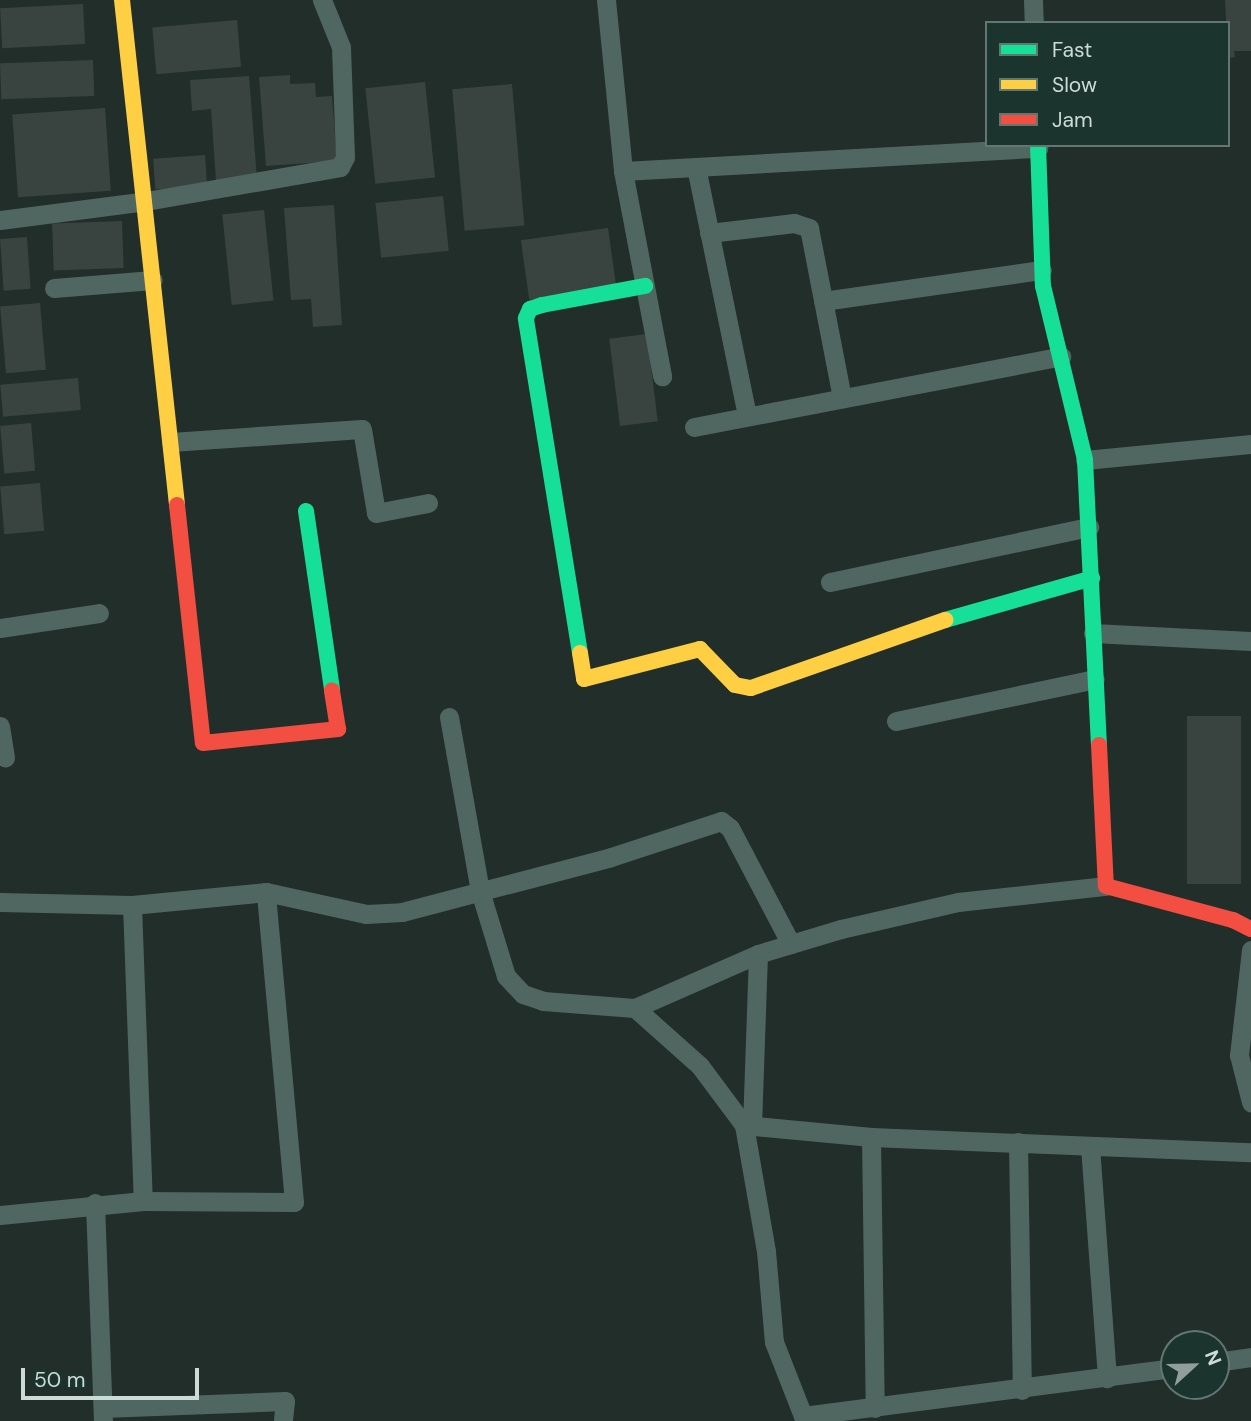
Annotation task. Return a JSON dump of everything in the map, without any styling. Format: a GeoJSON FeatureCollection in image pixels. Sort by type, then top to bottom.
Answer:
{"type":"FeatureCollection","features":[{"type":"Feature","properties":{"kind":"street"},"geometry":{"type":"LineString","coordinates":[[122,0],[203,743],[338,729],[306,511]]}},
{"type":"Feature","properties":{"kind":"street"},"geometry":{"type":"LineString","coordinates":[[0,220],[146,201],[327,172],[344,162],[341,47],[322,0]]}},
{"type":"Feature","properties":{"kind":"street"},"geometry":{"type":"LineString","coordinates":[[606,0],[623,171],[662,376]]}},
{"type":"Feature","properties":{"kind":"street"},"geometry":{"type":"LineString","coordinates":[[1033,0],[1034,21]]}},
{"type":"Feature","properties":{"kind":"street"},"geometry":{"type":"LineString","coordinates":[[623,171],[1038,147],[1042,270],[1085,460],[1106,886]]}},
{"type":"Feature","properties":{"kind":"street"},"geometry":{"type":"LineString","coordinates":[[696,167],[747,416]]}},
{"type":"Feature","properties":{"kind":"street"},"geometry":{"type":"LineString","coordinates":[[709,233],[803,224],[815,241],[823,301],[842,398]]}},
{"type":"Feature","properties":{"kind":"street"},"geometry":{"type":"LineString","coordinates":[[823,301],[1042,270]]}},
{"type":"Feature","properties":{"kind":"street"},"geometry":{"type":"LineString","coordinates":[[54,288],[153,280]]}},
{"type":"Feature","properties":{"kind":"street"},"geometry":{"type":"LineString","coordinates":[[645,286],[542,305],[530,309],[526,318],[584,680],[701,649],[735,685],[751,688],[918,628],[1092,578]]}},
{"type":"Feature","properties":{"kind":"street"},"geometry":{"type":"LineString","coordinates":[[694,427],[1061,356]]}},
{"type":"Feature","properties":{"kind":"street"},"geometry":{"type":"LineString","coordinates":[[171,442],[362,429],[376,513],[428,503]]}},
{"type":"Feature","properties":{"kind":"street"},"geometry":{"type":"LineString","coordinates":[[1085,460],[1251,444]]}},
{"type":"Feature","properties":{"kind":"street"},"geometry":{"type":"LineString","coordinates":[[830,582],[1089,527]]}},
{"type":"Feature","properties":{"kind":"street"},"geometry":{"type":"LineString","coordinates":[[0,628],[99,613]]}},
{"type":"Feature","properties":{"kind":"street"},"geometry":{"type":"LineString","coordinates":[[1093,633],[1251,641]]}},
{"type":"Feature","properties":{"kind":"street"},"geometry":{"type":"LineString","coordinates":[[896,721],[1095,679]]}},
{"type":"Feature","properties":{"kind":"street"},"geometry":{"type":"LineString","coordinates":[[449,717],[480,891],[498,959],[523,995],[543,1001],[635,1008],[758,954],[791,944],[958,902],[1106,886],[1233,920],[1251,929]]}},
{"type":"Feature","properties":{"kind":"street"},"geometry":{"type":"LineString","coordinates":[[0,726],[5,758]]}},
{"type":"Feature","properties":{"kind":"street"},"geometry":{"type":"LineString","coordinates":[[0,902],[132,905],[266,892],[366,914],[402,912],[721,821],[730,828],[791,944]]}},
{"type":"Feature","properties":{"kind":"street"},"geometry":{"type":"LineString","coordinates":[[0,1215],[95,1203],[294,1202],[266,892]]}},
{"type":"Feature","properties":{"kind":"street"},"geometry":{"type":"LineString","coordinates":[[132,905],[143,1201]]}},
{"type":"Feature","properties":{"kind":"street"},"geometry":{"type":"LineString","coordinates":[[1251,950],[1239,1055],[1251,1102]]}},
{"type":"Feature","properties":{"kind":"street"},"geometry":{"type":"LineString","coordinates":[[758,954],[748,1126],[766,1251],[774,1342],[804,1419],[1160,1370]]}},
{"type":"Feature","properties":{"kind":"street"},"geometry":{"type":"LineString","coordinates":[[635,1008],[700,1066],[748,1126],[871,1137],[1251,1152]]}},
{"type":"Feature","properties":{"kind":"street"},"geometry":{"type":"LineString","coordinates":[[871,1137],[875,1408]]}},
{"type":"Feature","properties":{"kind":"street"},"geometry":{"type":"LineString","coordinates":[[1018,1142],[1022,1390]]}},
{"type":"Feature","properties":{"kind":"street"},"geometry":{"type":"LineString","coordinates":[[1090,1146],[1107,1378]]}},
{"type":"Feature","properties":{"kind":"street"},"geometry":{"type":"LineString","coordinates":[[95,1203],[103,1414],[285,1401],[283,1421]]}},
{"type":"Feature","properties":{"kind":"street"},"geometry":{"type":"LineString","coordinates":[[1230,1360],[1251,1357]]}},
{"type":"Feature","properties":{"kind":"building"},"geometry":{"type":"Polygon","coordinates":[[[1225,0],[1251,0],[1251,51],[1234,51],[1235,57],[1230,58],[1230,21],[1226,21],[1225,0]]]}},
{"type":"Feature","properties":{"kind":"building"},"geometry":{"type":"Polygon","coordinates":[[[83,4],[85,44],[2,48],[0,8],[83,4]]]}},
{"type":"Feature","properties":{"kind":"building"},"geometry":{"type":"Polygon","coordinates":[[[237,20],[241,67],[156,74],[152,27],[237,20]]]}},
{"type":"Feature","properties":{"kind":"building"},"geometry":{"type":"Polygon","coordinates":[[[93,60],[94,96],[1,99],[0,63],[93,60]]]}},
{"type":"Feature","properties":{"kind":"building"},"geometry":{"type":"Polygon","coordinates":[[[290,75],[290,84],[315,83],[316,97],[332,96],[337,161],[266,166],[259,77],[290,75]]]}},
{"type":"Feature","properties":{"kind":"building"},"geometry":{"type":"Polygon","coordinates":[[[249,76],[257,179],[216,181],[211,109],[192,111],[190,80],[249,76]]]}},
{"type":"Feature","properties":{"kind":"building"},"geometry":{"type":"Polygon","coordinates":[[[425,82],[435,177],[375,184],[365,88],[425,82]]]}},
{"type":"Feature","properties":{"kind":"building"},"geometry":{"type":"Polygon","coordinates":[[[512,84],[524,225],[465,231],[452,89],[512,84]]]}},
{"type":"Feature","properties":{"kind":"building"},"geometry":{"type":"Polygon","coordinates":[[[105,108],[111,191],[18,197],[12,114],[105,108]]]}},
{"type":"Feature","properties":{"kind":"building"},"geometry":{"type":"Polygon","coordinates":[[[205,155],[207,186],[155,190],[153,159],[205,155]]]}},
{"type":"Feature","properties":{"kind":"building"},"geometry":{"type":"Polygon","coordinates":[[[443,196],[449,251],[381,258],[375,203],[443,196]]]}},
{"type":"Feature","properties":{"kind":"building"},"geometry":{"type":"Polygon","coordinates":[[[334,205],[342,325],[313,327],[311,299],[291,300],[284,208],[334,205]]]}},
{"type":"Feature","properties":{"kind":"building"},"geometry":{"type":"Polygon","coordinates":[[[264,210],[274,301],[232,305],[222,214],[264,210]]]}},
{"type":"Feature","properties":{"kind":"building"},"geometry":{"type":"Polygon","coordinates":[[[122,221],[124,268],[54,270],[52,223],[122,221]]]}},
{"type":"Feature","properties":{"kind":"building"},"geometry":{"type":"Polygon","coordinates":[[[608,228],[616,287],[529,300],[521,240],[608,228]]]}},
{"type":"Feature","properties":{"kind":"building"},"geometry":{"type":"Polygon","coordinates":[[[27,237],[31,289],[4,291],[0,239],[27,237]]]}},
{"type":"Feature","properties":{"kind":"building"},"geometry":{"type":"Polygon","coordinates":[[[40,303],[46,370],[6,373],[0,306],[40,303]]]}},
{"type":"Feature","properties":{"kind":"building"},"geometry":{"type":"Polygon","coordinates":[[[647,334],[658,421],[620,426],[609,339],[647,334]]]}},
{"type":"Feature","properties":{"kind":"building"},"geometry":{"type":"Polygon","coordinates":[[[78,378],[81,410],[3,417],[0,385],[78,378]]]}},
{"type":"Feature","properties":{"kind":"building"},"geometry":{"type":"Polygon","coordinates":[[[31,423],[35,471],[4,474],[0,426],[31,423]]]}},
{"type":"Feature","properties":{"kind":"building"},"geometry":{"type":"Polygon","coordinates":[[[40,483],[44,531],[4,534],[0,486],[40,483]]]}},
{"type":"Feature","properties":{"kind":"building"},"geometry":{"type":"Polygon","coordinates":[[[1187,716],[1241,716],[1241,884],[1187,884],[1187,716]]]}},
{"type":"Feature","properties":{"kind":"traffic: fast"},"geometry":{"type":"LineString","coordinates":[[1038,147],[1043,286],[1085,460],[1099,745]]}},
{"type":"Feature","properties":{"kind":"traffic: fast"},"geometry":{"type":"LineString","coordinates":[[580,653],[526,318],[530,309],[542,305],[645,286]]}},
{"type":"Feature","properties":{"kind":"traffic: fast"},"geometry":{"type":"LineString","coordinates":[[306,511],[332,690]]}},
{"type":"Feature","properties":{"kind":"traffic: fast"},"geometry":{"type":"LineString","coordinates":[[945,620],[1092,578]]}},
{"type":"Feature","properties":{"kind":"traffic: slow"},"geometry":{"type":"LineString","coordinates":[[122,0],[177,505]]}},
{"type":"Feature","properties":{"kind":"traffic: slow"},"geometry":{"type":"LineString","coordinates":[[580,653],[584,679],[700,649],[735,685],[751,688],[945,620]]}},
{"type":"Feature","properties":{"kind":"traffic: jam"},"geometry":{"type":"LineString","coordinates":[[177,505],[203,743],[338,729],[332,690]]}},
{"type":"Feature","properties":{"kind":"traffic: jam"},"geometry":{"type":"LineString","coordinates":[[1099,745],[1106,886],[1233,920],[1251,929]]}}]}
